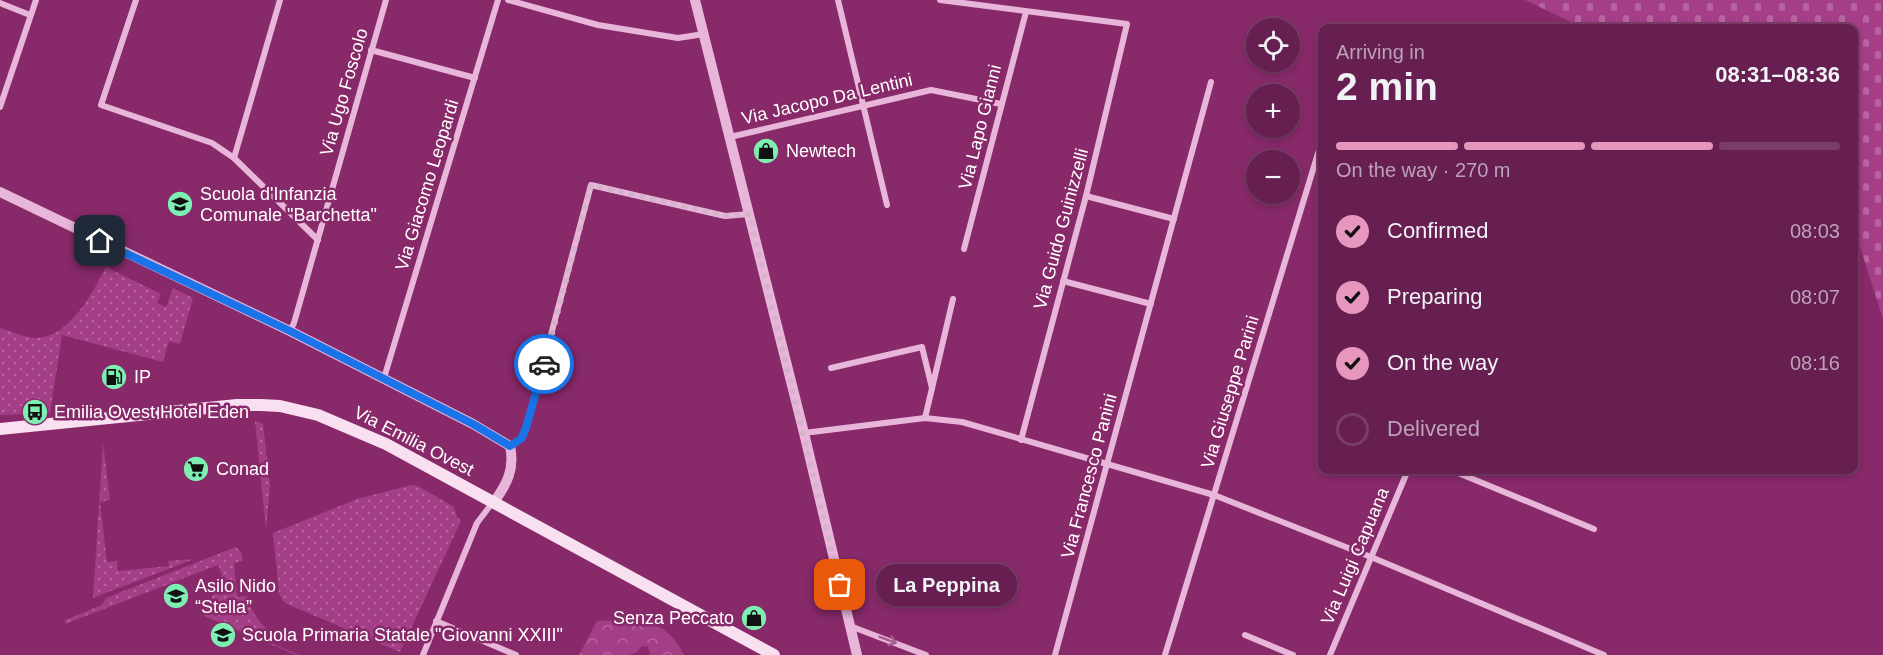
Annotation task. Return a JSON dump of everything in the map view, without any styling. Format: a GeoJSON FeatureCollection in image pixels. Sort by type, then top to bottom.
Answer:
{"type":"FeatureCollection","features":[{"type":"Feature","properties":{"kind":"main road","name":"Via Emilia Ovest"},"geometry":{"type":"LineString","coordinates":[[0,429],[237,405],[280,406],[318,416],[386,444],[774,655]]}},
{"type":"Feature","properties":{"kind":"street"},"geometry":{"type":"LineString","coordinates":[[0,107],[36,0]]}},
{"type":"Feature","properties":{"kind":"street"},"geometry":{"type":"LineString","coordinates":[[136,0],[101,105],[212,143],[234,158],[318,240]]}},
{"type":"Feature","properties":{"kind":"street"},"geometry":{"type":"LineString","coordinates":[[234,158],[280,0]]}},
{"type":"Feature","properties":{"kind":"street","name":"Via Ugo Foscolo"},"geometry":{"type":"LineString","coordinates":[[290,331],[386,0]]}},
{"type":"Feature","properties":{"kind":"street","name":"Via Giacomo Leopardi"},"geometry":{"type":"LineString","coordinates":[[384,378],[498,0]]}},
{"type":"Feature","properties":{"kind":"street"},"geometry":{"type":"LineString","coordinates":[[508,0],[598,26],[678,38],[704,34]]}},
{"type":"Feature","properties":{"kind":"street"},"geometry":{"type":"LineString","coordinates":[[695,0],[804,433],[857,655]]}},
{"type":"Feature","properties":{"kind":"street"},"geometry":{"type":"LineString","coordinates":[[838,0],[887,205]]}},
{"type":"Feature","properties":{"kind":"street"},"geometry":{"type":"LineString","coordinates":[[940,0],[1026,12]]}},
{"type":"Feature","properties":{"kind":"street"},"geometry":{"type":"LineString","coordinates":[[0,3],[30,15]]}},
{"type":"Feature","properties":{"kind":"street","name":"Via Guido Guinizzelli"},"geometry":{"type":"LineString","coordinates":[[1020,440],[1086,196],[1127,24],[1026,12]]}},
{"type":"Feature","properties":{"kind":"street","name":"Via Lapo Gianni"},"geometry":{"type":"LineString","coordinates":[[964,249],[1026,12]]}},
{"type":"Feature","properties":{"kind":"street"},"geometry":{"type":"LineString","coordinates":[[371,50],[475,78]]}},
{"type":"Feature","properties":{"kind":"street","name":"Via Francesco Panini"},"geometry":{"type":"LineString","coordinates":[[1055,655],[1211,81]]}},
{"type":"Feature","properties":{"kind":"street","name":"Via Jacopo Da Lentini"},"geometry":{"type":"LineString","coordinates":[[730,137],[932,90],[1001,104]]}},
{"type":"Feature","properties":{"kind":"street","name":"Via Giuseppe Parini"},"geometry":{"type":"LineString","coordinates":[[1165,655],[1318,153]]}},
{"type":"Feature","properties":{"kind":"street"},"geometry":{"type":"LineString","coordinates":[[510,446],[521,439],[526,428],[591,185],[725,216],[749,214]]}},
{"type":"Feature","properties":{"kind":"street"},"geometry":{"type":"LineString","coordinates":[[0,192],[290,331],[473,424],[510,446]]}},
{"type":"Feature","properties":{"kind":"street"},"geometry":{"type":"LineString","coordinates":[[1086,196],[1174,219]]}},
{"type":"Feature","properties":{"kind":"street"},"geometry":{"type":"LineString","coordinates":[[1063,281],[1151,304]]}},
{"type":"Feature","properties":{"kind":"street"},"geometry":{"type":"LineString","coordinates":[[925,418],[953,299]]}},
{"type":"Feature","properties":{"kind":"street"},"geometry":{"type":"LineString","coordinates":[[831,368],[922,347],[932,387]]}},
{"type":"Feature","properties":{"kind":"street"},"geometry":{"type":"LineString","coordinates":[[804,433],[925,418],[962,422],[1214,495],[1371,556],[1604,655]]}},
{"type":"Feature","properties":{"kind":"street"},"geometry":{"type":"LineString","coordinates":[[423,655],[477,523],[507,484],[512,464],[510,446]]}},
{"type":"Feature","properties":{"kind":"street","name":"Via Luigi Capuana"},"geometry":{"type":"LineString","coordinates":[[1330,655],[1406,474]]}},
{"type":"Feature","properties":{"kind":"street"},"geometry":{"type":"LineString","coordinates":[[1461,474],[1594,529]]}},
{"type":"Feature","properties":{"kind":"street"},"geometry":{"type":"LineString","coordinates":[[436,621],[516,655]]}},
{"type":"Feature","properties":{"kind":"street"},"geometry":{"type":"LineString","coordinates":[[850,626],[926,655]]}},
{"type":"Feature","properties":{"kind":"street"},"geometry":{"type":"LineString","coordinates":[[1245,635],[1293,655]]}},
{"type":"Feature","properties":{"kind":"green space"},"geometry":{"type":"Polygon","coordinates":[[[1525,0],[1883,0],[1883,319],[1858,241],[1858,24],[1575,24],[1525,0]]]}},
{"type":"Feature","properties":{"kind":"green space"},"geometry":{"type":"Polygon","coordinates":[[[106,267],[161,294],[157,303],[166,307],[173,288],[193,298],[180,344],[169,341],[163,362],[62,335],[50,413],[0,415],[0,328],[32,338],[49,336],[60,330],[79,312],[106,267]]]}},
{"type":"Feature","properties":{"kind":"green space"},"geometry":{"type":"Polygon","coordinates":[[[255,421],[263,424],[270,485],[266,529],[255,421]]]}},
{"type":"Feature","properties":{"kind":"green space"},"geometry":{"type":"Polygon","coordinates":[[[103,443],[110,500],[100,502],[107,562],[117,561],[118,571],[169,566],[168,561],[194,559],[93,598],[103,443]]]}},
{"type":"Feature","properties":{"kind":"green space"},"geometry":{"type":"Polygon","coordinates":[[[411,485],[418,486],[454,507],[461,521],[400,652],[282,600],[279,593],[273,533],[357,499],[411,485]]]}},
{"type":"Feature","properties":{"kind":"green space"},"geometry":{"type":"Polygon","coordinates":[[[236,547],[241,552],[243,561],[234,563],[237,597],[247,596],[256,617],[273,633],[270,643],[300,655],[296,655],[204,616],[222,575],[218,565],[65,624],[65,620],[102,605],[106,598],[236,547]]]}},
{"type":"Feature","properties":{"kind":"green space"},"geometry":{"type":"Polygon","coordinates":[[[634,619],[664,630],[676,641],[684,655],[650,655],[648,647],[642,646],[637,652],[629,655],[579,655],[597,621],[634,619]]]}},
{"type":"Feature","properties":{"kind":"way so far"},"geometry":{"type":"LineString","coordinates":[[544,364],[591,185],[725,216],[749,214],[840,585]]}},
{"type":"Feature","properties":{"kind":"place","name":"Newtech"},"geometry":{"type":"Point","coordinates":[766,151]}},
{"type":"Feature","properties":{"kind":"place","name":"Scuola d'Infanzia Comunale \"Barchetta\""},"geometry":{"type":"Point","coordinates":[180,204]}},
{"type":"Feature","properties":{"kind":"place","name":"IP"},"geometry":{"type":"Point","coordinates":[114,377]}},
{"type":"Feature","properties":{"kind":"place","name":"Emilia Ovest Hotel Eden"},"geometry":{"type":"Point","coordinates":[35,412]}},
{"type":"Feature","properties":{"kind":"place","name":"Conad"},"geometry":{"type":"Point","coordinates":[196,469]}},
{"type":"Feature","properties":{"kind":"place","name":"La Peppina"},"geometry":{"type":"Point","coordinates":[840,585]}},
{"type":"Feature","properties":{"kind":"place","name":"Asilo Nido “Stella”"},"geometry":{"type":"Point","coordinates":[176,596]}},
{"type":"Feature","properties":{"kind":"place","name":"Senza Peccato"},"geometry":{"type":"Point","coordinates":[754,618]}},
{"type":"Feature","properties":{"kind":"place","name":"Scuola Primaria Statale \"Giovanni XXIII\""},"geometry":{"type":"Point","coordinates":[223,635]}},
{"type":"Feature","properties":{"kind":"route"},"geometry":{"type":"LineString","coordinates":[[100,241],[384,378],[510,446],[521,439],[526,428],[544,364]]}}]}
